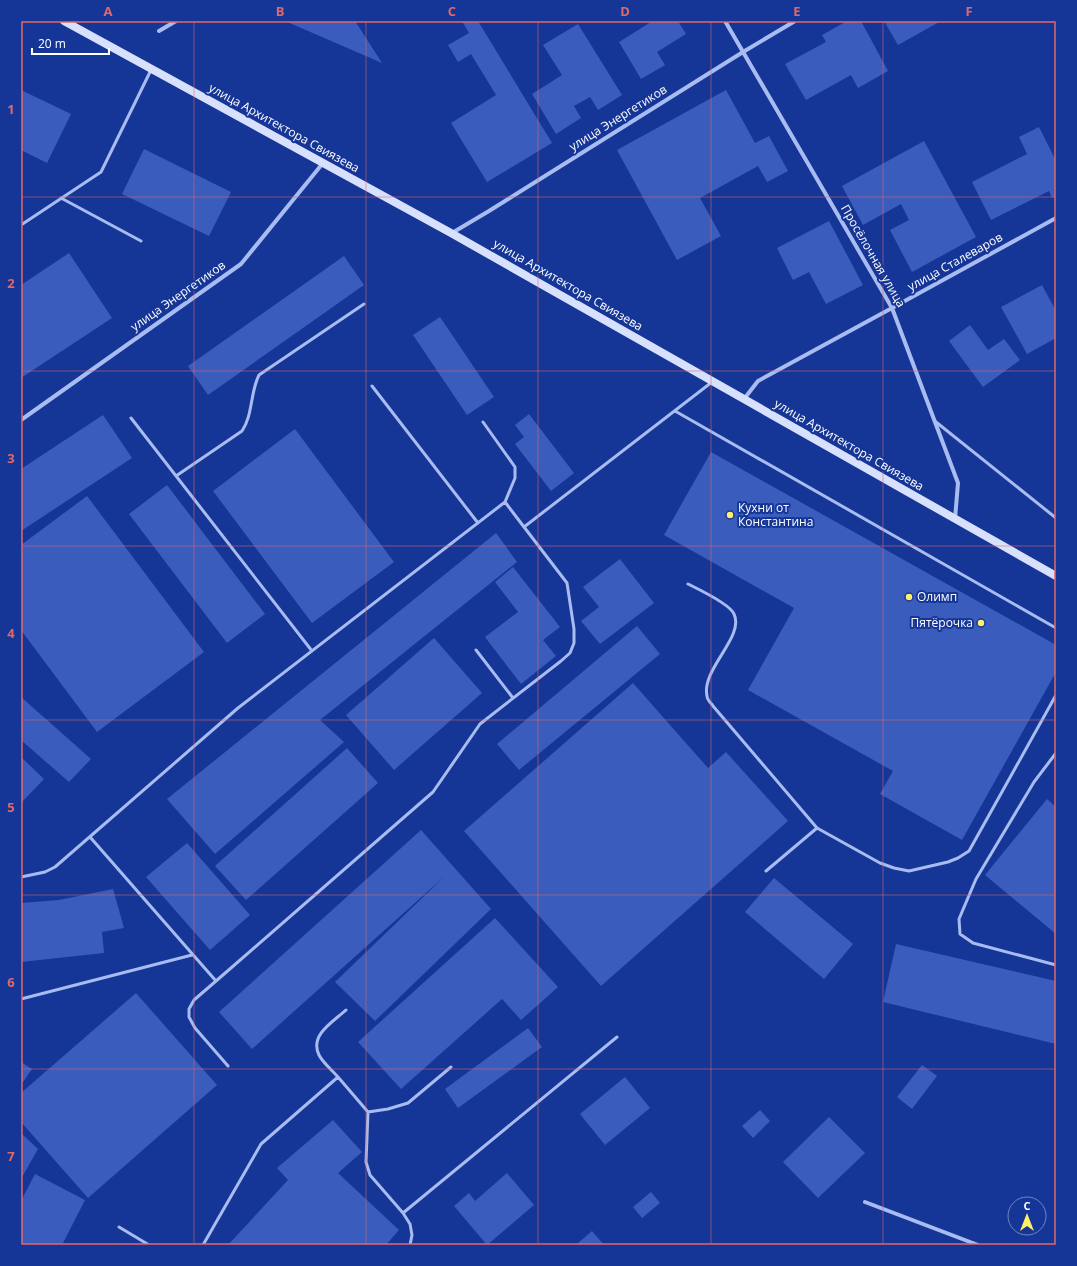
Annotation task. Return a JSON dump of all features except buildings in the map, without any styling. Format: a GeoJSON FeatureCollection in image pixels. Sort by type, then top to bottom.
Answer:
{"type":"FeatureCollection","features":[{"type":"Feature","properties":{"kind":"main road","name":"улица Архитектора Свиязева"},"geometry":{"type":"LineString","coordinates":[[64,21],[451,233],[1056,576]]}},
{"type":"Feature","properties":{"kind":"street"},"geometry":{"type":"LineString","coordinates":[[159,31],[176,21]]}},
{"type":"Feature","properties":{"kind":"street","name":"Просёлочная улица"},"geometry":{"type":"LineString","coordinates":[[725,21],[892,308],[958,483],[955,519]]}},
{"type":"Feature","properties":{"kind":"street","name":"улица Энергетиков"},"geometry":{"type":"LineString","coordinates":[[451,233],[795,21]]}},
{"type":"Feature","properties":{"kind":"street","name":"улица Энергетиков"},"geometry":{"type":"LineString","coordinates":[[21,420],[241,264],[324,163]]}},
{"type":"Feature","properties":{"kind":"street","name":"улица Сталеваров"},"geometry":{"type":"LineString","coordinates":[[744,399],[758,381],[1056,218]]}},
{"type":"Feature","properties":{"kind":"street"},"geometry":{"type":"LineString","coordinates":[[865,1202],[978,1245]]}},
{"type":"Feature","properties":{"kind":"lane"},"geometry":{"type":"LineString","coordinates":[[21,225],[101,172],[152,69]]}},
{"type":"Feature","properties":{"kind":"lane"},"geometry":{"type":"LineString","coordinates":[[61,198],[141,241]]}},
{"type":"Feature","properties":{"kind":"lane"},"geometry":{"type":"LineString","coordinates":[[176,476],[242,431],[246,424],[252,394],[259,375],[364,304]]}},
{"type":"Feature","properties":{"kind":"lane"},"geometry":{"type":"LineString","coordinates":[[524,527],[713,381]]}},
{"type":"Feature","properties":{"kind":"lane"},"geometry":{"type":"LineString","coordinates":[[372,386],[478,523]]}},
{"type":"Feature","properties":{"kind":"lane"},"geometry":{"type":"LineString","coordinates":[[675,411],[1056,628]]}},
{"type":"Feature","properties":{"kind":"lane"},"geometry":{"type":"LineString","coordinates":[[131,418],[312,651]]}},
{"type":"Feature","properties":{"kind":"lane"},"geometry":{"type":"LineString","coordinates":[[21,877],[45,872],[55,867],[238,708],[505,502],[515,478],[515,467],[483,422]]}},
{"type":"Feature","properties":{"kind":"lane"},"geometry":{"type":"LineString","coordinates":[[936,422],[1056,518]]}},
{"type":"Feature","properties":{"kind":"lane"},"geometry":{"type":"LineString","coordinates":[[228,1066],[195,1028],[190,1017],[190,1009],[194,1000],[433,792],[480,724],[570,653],[574,644],[574,629],[567,582],[505,502]]}},
{"type":"Feature","properties":{"kind":"lane"},"geometry":{"type":"LineString","coordinates":[[688,584],[726,606],[734,613],[736,622],[734,632],[709,677],[706,688],[707,698],[817,828],[880,863],[894,868],[909,871],[926,868],[958,858],[969,851],[1056,694]]}},
{"type":"Feature","properties":{"kind":"lane"},"geometry":{"type":"LineString","coordinates":[[476,650],[513,698]]}},
{"type":"Feature","properties":{"kind":"lane"},"geometry":{"type":"LineString","coordinates":[[1056,753],[1034,782],[980,872],[959,919],[960,934],[973,943],[1056,965]]}},
{"type":"Feature","properties":{"kind":"lane"},"geometry":{"type":"LineString","coordinates":[[766,871],[817,828]]}},
{"type":"Feature","properties":{"kind":"lane"},"geometry":{"type":"LineString","coordinates":[[90,837],[216,982]]}},
{"type":"Feature","properties":{"kind":"lane"},"geometry":{"type":"LineString","coordinates":[[21,999],[192,955]]}},
{"type":"Feature","properties":{"kind":"lane"},"geometry":{"type":"LineString","coordinates":[[346,1010],[322,1031],[318,1039],[317,1048],[320,1056],[368,1112],[366,1162],[370,1175],[403,1212],[410,1224],[412,1235],[410,1245]]}},
{"type":"Feature","properties":{"kind":"lane"},"geometry":{"type":"LineString","coordinates":[[403,1212],[617,1037]]}},
{"type":"Feature","properties":{"kind":"lane"},"geometry":{"type":"LineString","coordinates":[[368,1112],[388,1109],[408,1103],[451,1067]]}},
{"type":"Feature","properties":{"kind":"lane"},"geometry":{"type":"LineString","coordinates":[[203,1245],[261,1144],[338,1076]]}},
{"type":"Feature","properties":{"kind":"lane"},"geometry":{"type":"LineString","coordinates":[[119,1227],[149,1245]]}},
{"type":"Feature","properties":{"kind":"place","name":"Кухни от Константина"},"geometry":{"type":"Point","coordinates":[730,515]}},
{"type":"Feature","properties":{"kind":"place","name":"Олимп"},"geometry":{"type":"Point","coordinates":[909,597]}},
{"type":"Feature","properties":{"kind":"place","name":"Пятёрочка"},"geometry":{"type":"Point","coordinates":[981,623]}}]}
